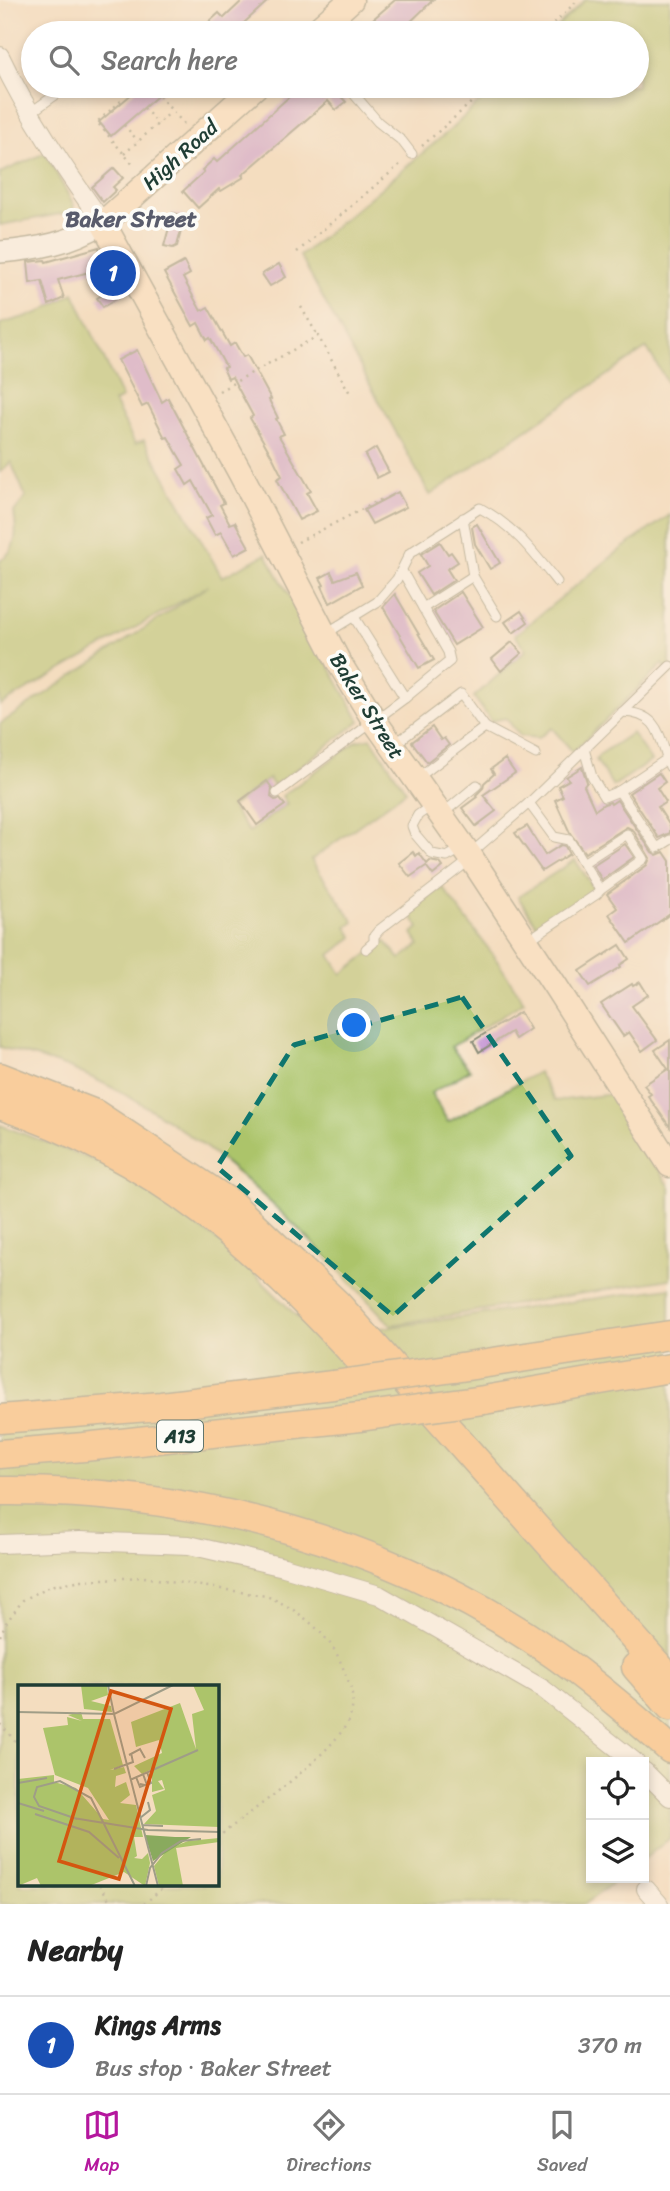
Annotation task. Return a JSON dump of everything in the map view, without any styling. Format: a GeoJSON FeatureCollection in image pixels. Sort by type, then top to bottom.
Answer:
{"type":"FeatureCollection","features":[{"type":"Feature","properties":{"kind":"highway"},"geometry":{"type":"LineString","coordinates":[[0,1077],[94,1114],[231,1204],[337,1304],[670,1679]]}},
{"type":"Feature","properties":{"kind":"highway"},"geometry":{"type":"LineString","coordinates":[[0,1105],[57,1125],[124,1158],[195,1204],[258,1256],[355,1354],[670,1706]]}},
{"type":"Feature","properties":{"kind":"highway","name":"A13"},"geometry":{"type":"LineString","coordinates":[[0,1418],[161,1406],[333,1385],[670,1335]]}},
{"type":"Feature","properties":{"kind":"highway","name":"A13"},"geometry":{"type":"LineString","coordinates":[[0,1454],[360,1416],[484,1400],[670,1368]]}},
{"type":"Feature","properties":{"kind":"highway"},"geometry":{"type":"LineString","coordinates":[[0,1491],[92,1493],[188,1506],[293,1530],[374,1558],[448,1591],[520,1632],[589,1680],[670,1749]]}},
{"type":"Feature","properties":{"kind":"main road"},"geometry":{"type":"LineString","coordinates":[[327,21],[351,0]]}},
{"type":"Feature","properties":{"kind":"main road","name":"High Road"},"geometry":{"type":"LineString","coordinates":[[103,223],[243,98]]}},
{"type":"Feature","properties":{"kind":"main road","name":"Baker Street"},"geometry":{"type":"LineString","coordinates":[[103,223],[201,401],[323,635],[374,720],[468,854],[670,1165]]}},
{"type":"Feature","properties":{"kind":"street"},"geometry":{"type":"LineString","coordinates":[[0,56],[21,96]]}},
{"type":"Feature","properties":{"kind":"street"},"geometry":{"type":"LineString","coordinates":[[0,252],[67,242],[103,223],[70,178],[22,98]]}},
{"type":"Feature","properties":{"kind":"street"},"geometry":{"type":"LineString","coordinates":[[0,1544],[80,1541],[189,1545],[284,1567],[379,1595],[543,1689],[629,1757]]}},
{"type":"Feature","properties":{"kind":"street"},"geometry":{"type":"LineString","coordinates":[[649,1776],[670,1797]]}},
{"type":"Feature","properties":{"kind":"street"},"geometry":{"type":"LineString","coordinates":[[646,1889],[659,1904]]}},
{"type":"Feature","properties":{"kind":"lane"},"geometry":{"type":"LineString","coordinates":[[30,113],[51,98]]}},
{"type":"Feature","properties":{"kind":"lane"},"geometry":{"type":"LineString","coordinates":[[357,98],[412,154]]}},
{"type":"Feature","properties":{"kind":"lane"},"geometry":{"type":"LineString","coordinates":[[323,635],[377,602],[402,571],[410,553],[480,508],[522,538],[557,582]]}},
{"type":"Feature","properties":{"kind":"lane"},"geometry":{"type":"LineString","coordinates":[[463,518],[473,576],[497,616]]}},
{"type":"Feature","properties":{"kind":"lane"},"geometry":{"type":"LineString","coordinates":[[277,793],[405,698],[450,661],[448,652],[402,571]]}},
{"type":"Feature","properties":{"kind":"lane"},"geometry":{"type":"LineString","coordinates":[[423,608],[473,576]]}},
{"type":"Feature","properties":{"kind":"lane"},"geometry":{"type":"LineString","coordinates":[[354,617],[405,698]]}},
{"type":"Feature","properties":{"kind":"lane"},"geometry":{"type":"LineString","coordinates":[[366,949],[374,942],[374,936],[379,930],[529,803],[670,666]]}},
{"type":"Feature","properties":{"kind":"lane"},"geometry":{"type":"LineString","coordinates":[[392,747],[461,694],[485,727],[536,754]]}},
{"type":"Feature","properties":{"kind":"lane"},"geometry":{"type":"LineString","coordinates":[[584,749],[592,776],[604,797],[669,763],[659,733],[649,719],[639,712],[622,712]]}},
{"type":"Feature","properties":{"kind":"lane"},"geometry":{"type":"LineString","coordinates":[[415,780],[485,727]]}},
{"type":"Feature","properties":{"kind":"lane"},"geometry":{"type":"LineString","coordinates":[[436,810],[477,785]]}},
{"type":"Feature","properties":{"kind":"lane"},"geometry":{"type":"LineString","coordinates":[[526,942],[643,859],[657,853],[657,848],[619,790]]}},
{"type":"Feature","properties":{"kind":"lane"},"geometry":{"type":"LineString","coordinates":[[529,803],[554,837],[569,840],[600,890]]}},
{"type":"Feature","properties":{"kind":"lane"},"geometry":{"type":"LineString","coordinates":[[583,863],[627,834],[643,859]]}},
{"type":"Feature","properties":{"kind":"lane"},"geometry":{"type":"LineString","coordinates":[[657,848],[670,840]]}},
{"type":"Feature","properties":{"kind":"path"},"geometry":{"type":"LineString","coordinates":[[556,21],[578,0]]}},
{"type":"Feature","properties":{"kind":"path"},"geometry":{"type":"LineString","coordinates":[[161,98],[197,139]]}},
{"type":"Feature","properties":{"kind":"path"},"geometry":{"type":"LineString","coordinates":[[297,252],[476,98]]}},
{"type":"Feature","properties":{"kind":"path"},"geometry":{"type":"LineString","coordinates":[[121,101],[97,122],[149,183]]}},
{"type":"Feature","properties":{"kind":"path"},"geometry":{"type":"LineString","coordinates":[[144,108],[158,124]]}},
{"type":"Feature","properties":{"kind":"path"},"geometry":{"type":"LineString","coordinates":[[124,153],[172,111]]}},
{"type":"Feature","properties":{"kind":"path"},"geometry":{"type":"LineString","coordinates":[[124,125],[138,141]]}},
{"type":"Feature","properties":{"kind":"path"},"geometry":{"type":"LineString","coordinates":[[301,307],[351,395]]}},
{"type":"Feature","properties":{"kind":"path"},"geometry":{"type":"LineString","coordinates":[[201,401],[318,336]]}},
{"type":"Feature","properties":{"kind":"path"},"geometry":{"type":"LineString","coordinates":[[281,551],[382,499]]}},
{"type":"Feature","properties":{"kind":"path"},"geometry":{"type":"LineString","coordinates":[[0,1636],[23,1600],[50,1586],[82,1580],[144,1577],[266,1596],[283,1603],[321,1633],[337,1654],[353,1692],[351,1715],[342,1732],[323,1752],[219,1836]]}},
{"type":"Feature","properties":{"kind":"path"},"geometry":{"type":"LineString","coordinates":[[0,1724],[18,1744]]}},
{"type":"Feature","properties":{"kind":"path"},"geometry":{"type":"LineString","coordinates":[[101,1886],[112,1904]]}},
{"type":"Feature","properties":{"kind":"path"},"geometry":{"type":"LineString","coordinates":[[144,1904],[165,1886]]}},
{"type":"Feature","properties":{"kind":"highlighted area"},"geometry":{"type":"Polygon","coordinates":[[[462,997],[571,1156],[393,1316],[217,1167],[294,1045],[462,997]]]}},
{"type":"Feature","properties":{"kind":"green space"},"geometry":{"type":"Polygon","coordinates":[[[585,0],[670,0],[670,387],[647,348],[430,495],[300,256],[450,130],[483,98],[649,98],[649,21],[563,21],[585,0]]]}},
{"type":"Feature","properties":{"kind":"green space"},"geometry":{"type":"Polygon","coordinates":[[[45,153],[74,205],[72,212],[0,225],[0,173],[45,153]]]}},
{"type":"Feature","properties":{"kind":"green space"},"geometry":{"type":"Polygon","coordinates":[[[74,293],[122,398],[114,402],[135,444],[144,440],[222,577],[266,554],[360,721],[274,786],[269,779],[231,807],[249,832],[287,804],[282,796],[357,741],[371,738],[406,791],[311,860],[354,922],[347,927],[353,937],[330,955],[342,974],[385,941],[400,959],[419,945],[412,933],[419,928],[409,911],[442,887],[494,956],[524,1002],[451,1047],[470,1070],[431,1093],[448,1122],[538,1072],[555,1101],[613,1094],[670,1187],[670,1279],[391,1325],[320,1250],[245,1179],[163,1117],[119,1091],[72,1069],[0,1047],[0,724],[208,586],[0,705],[0,561],[13,545],[16,533],[14,512],[26,497],[11,462],[0,472],[0,324],[38,313],[74,293]]]}},
{"type":"Feature","properties":{"kind":"green space"},"geometry":{"type":"Polygon","coordinates":[[[670,515],[670,673],[663,664],[573,752],[552,728],[538,738],[520,736],[506,718],[491,721],[474,697],[526,650],[515,635],[620,550],[670,515]]]}},
{"type":"Feature","properties":{"kind":"green space"},"geometry":{"type":"Polygon","coordinates":[[[632,733],[651,761],[613,786],[596,760],[599,755],[632,733]]]}},
{"type":"Feature","properties":{"kind":"green space"},"geometry":{"type":"Polygon","coordinates":[[[575,860],[595,890],[538,927],[518,897],[575,860]]]}},
{"type":"Feature","properties":{"kind":"green space"},"geometry":{"type":"Polygon","coordinates":[[[0,1125],[109,1166],[226,1246],[318,1337],[670,1288],[670,1838],[649,1855],[649,1757],[586,1757],[586,1883],[612,1883],[585,1904],[0,1904],[0,1125]]]}},
{"type":"Feature","properties":{"kind":"building"},"geometry":{"type":"Polygon","coordinates":[[[243,0],[269,0],[246,21],[210,21],[219,13],[224,18],[243,0]]]}},
{"type":"Feature","properties":{"kind":"building"},"geometry":{"type":"Polygon","coordinates":[[[395,0],[433,0],[411,21],[371,21],[395,0]]]}},
{"type":"Feature","properties":{"kind":"building"},"geometry":{"type":"Polygon","coordinates":[[[127,98],[155,98],[111,136],[99,122],[127,98]]]}},
{"type":"Feature","properties":{"kind":"building"},"geometry":{"type":"Polygon","coordinates":[[[288,98],[342,98],[346,102],[336,110],[328,101],[242,175],[244,177],[221,191],[219,189],[198,208],[183,191],[214,159],[217,162],[288,98]]]}},
{"type":"Feature","properties":{"kind":"building"},"geometry":{"type":"Polygon","coordinates":[[[114,168],[123,178],[113,187],[116,190],[103,202],[92,187],[114,168]]]}},
{"type":"Feature","properties":{"kind":"building"},"geometry":{"type":"Polygon","coordinates":[[[173,213],[185,216],[177,246],[173,248],[164,246],[173,213]]]}},
{"type":"Feature","properties":{"kind":"building"},"geometry":{"type":"Polygon","coordinates":[[[99,247],[105,268],[58,280],[64,298],[49,305],[42,281],[30,283],[28,262],[46,262],[99,247]]]}},
{"type":"Feature","properties":{"kind":"building"},"geometry":{"type":"Polygon","coordinates":[[[184,262],[190,274],[183,278],[201,311],[208,307],[230,346],[235,343],[243,357],[247,355],[271,399],[269,400],[278,418],[276,419],[284,434],[279,436],[311,491],[307,493],[317,511],[299,520],[277,479],[282,476],[250,418],[253,416],[232,377],[228,379],[223,368],[226,367],[210,338],[207,340],[198,323],[193,326],[164,273],[184,262]]]}},
{"type":"Feature","properties":{"kind":"building"},"geometry":{"type":"Polygon","coordinates":[[[279,264],[286,277],[270,286],[262,274],[279,264]]]}},
{"type":"Feature","properties":{"kind":"building"},"geometry":{"type":"Polygon","coordinates":[[[118,286],[123,295],[103,307],[97,298],[118,286]]]}},
{"type":"Feature","properties":{"kind":"building"},"geometry":{"type":"Polygon","coordinates":[[[137,350],[162,402],[168,398],[224,503],[220,505],[230,524],[235,522],[249,547],[234,555],[221,532],[215,535],[206,518],[212,515],[193,481],[187,485],[178,469],[184,465],[168,437],[165,438],[148,404],[142,407],[118,360],[137,350]]]}},
{"type":"Feature","properties":{"kind":"building"},"geometry":{"type":"Polygon","coordinates":[[[376,448],[389,472],[377,478],[365,455],[376,448]]]}},
{"type":"Feature","properties":{"kind":"building"},"geometry":{"type":"Polygon","coordinates":[[[398,492],[406,507],[372,524],[364,510],[398,492]]]}},
{"type":"Feature","properties":{"kind":"building"},"geometry":{"type":"Polygon","coordinates":[[[477,524],[500,563],[490,569],[475,544],[472,527],[477,524]]]}},
{"type":"Feature","properties":{"kind":"building"},"geometry":{"type":"Polygon","coordinates":[[[440,542],[458,562],[447,569],[454,580],[431,595],[417,573],[428,566],[421,554],[440,542]]]}},
{"type":"Feature","properties":{"kind":"building"},"geometry":{"type":"Polygon","coordinates":[[[331,572],[335,580],[356,572],[362,585],[330,603],[320,578],[331,572]]]}},
{"type":"Feature","properties":{"kind":"building"},"geometry":{"type":"Polygon","coordinates":[[[461,592],[483,627],[454,645],[433,611],[461,592]]]}},
{"type":"Feature","properties":{"kind":"building"},"geometry":{"type":"Polygon","coordinates":[[[395,594],[434,660],[419,668],[383,607],[395,594]]]}},
{"type":"Feature","properties":{"kind":"building"},"geometry":{"type":"Polygon","coordinates":[[[521,611],[528,622],[513,633],[505,622],[521,611]]]}},
{"type":"Feature","properties":{"kind":"building"},"geometry":{"type":"Polygon","coordinates":[[[512,642],[522,653],[501,671],[492,659],[512,642]]]}},
{"type":"Feature","properties":{"kind":"building"},"geometry":{"type":"Polygon","coordinates":[[[432,727],[441,740],[444,738],[449,745],[427,762],[412,742],[432,727]]]}},
{"type":"Feature","properties":{"kind":"building"},"geometry":{"type":"Polygon","coordinates":[[[505,759],[515,773],[483,795],[496,811],[476,826],[462,808],[477,797],[484,783],[494,774],[491,769],[505,759]]]}},
{"type":"Feature","properties":{"kind":"building"},"geometry":{"type":"Polygon","coordinates":[[[582,767],[587,782],[584,786],[595,810],[617,800],[652,852],[657,855],[664,852],[670,861],[670,914],[629,943],[609,914],[617,908],[607,894],[647,865],[650,858],[633,830],[627,827],[585,853],[570,833],[555,800],[563,796],[558,786],[569,780],[566,777],[582,767]]]}},
{"type":"Feature","properties":{"kind":"building"},"geometry":{"type":"Polygon","coordinates":[[[659,773],[665,782],[657,788],[666,802],[658,807],[670,826],[670,833],[659,838],[629,793],[659,773]]]}},
{"type":"Feature","properties":{"kind":"building"},"geometry":{"type":"Polygon","coordinates":[[[267,781],[272,788],[271,797],[280,799],[285,805],[257,825],[240,801],[267,781]]]}},
{"type":"Feature","properties":{"kind":"building"},"geometry":{"type":"Polygon","coordinates":[[[527,826],[545,855],[561,845],[565,846],[569,854],[542,871],[515,833],[527,826]]]}},
{"type":"Feature","properties":{"kind":"building"},"geometry":{"type":"Polygon","coordinates":[[[625,844],[634,857],[602,880],[593,865],[625,844]]]}},
{"type":"Feature","properties":{"kind":"building"},"geometry":{"type":"Polygon","coordinates":[[[413,852],[416,856],[419,853],[427,864],[430,861],[440,863],[443,867],[433,875],[426,866],[410,877],[399,863],[413,852]]]}},
{"type":"Feature","properties":{"kind":"building"},"geometry":{"type":"Polygon","coordinates":[[[620,945],[629,959],[590,986],[580,971],[620,945]]]}},
{"type":"Feature","properties":{"kind":"building"},"geometry":{"type":"Polygon","coordinates":[[[640,982],[648,995],[632,1006],[657,1040],[642,1051],[629,1032],[623,1036],[601,1004],[632,984],[633,986],[640,982]]]}},
{"type":"Feature","properties":{"kind":"building"},"geometry":{"type":"Polygon","coordinates":[[[520,1012],[530,1029],[515,1039],[511,1032],[479,1052],[473,1041],[520,1012]]]}},
{"type":"Feature","properties":{"kind":"building"},"geometry":{"type":"Polygon","coordinates":[[[670,1040],[670,1127],[648,1096],[651,1094],[644,1085],[668,1069],[655,1050],[670,1040]]]}},
{"type":"Feature","properties":{"kind":"place","name":"Kings Arms"},"geometry":{"type":"Point","coordinates":[113,273]}},
{"type":"Feature","properties":{"kind":"district","name":"Baker Street"},"geometry":{"type":"Point","coordinates":[131,219]}}]}
